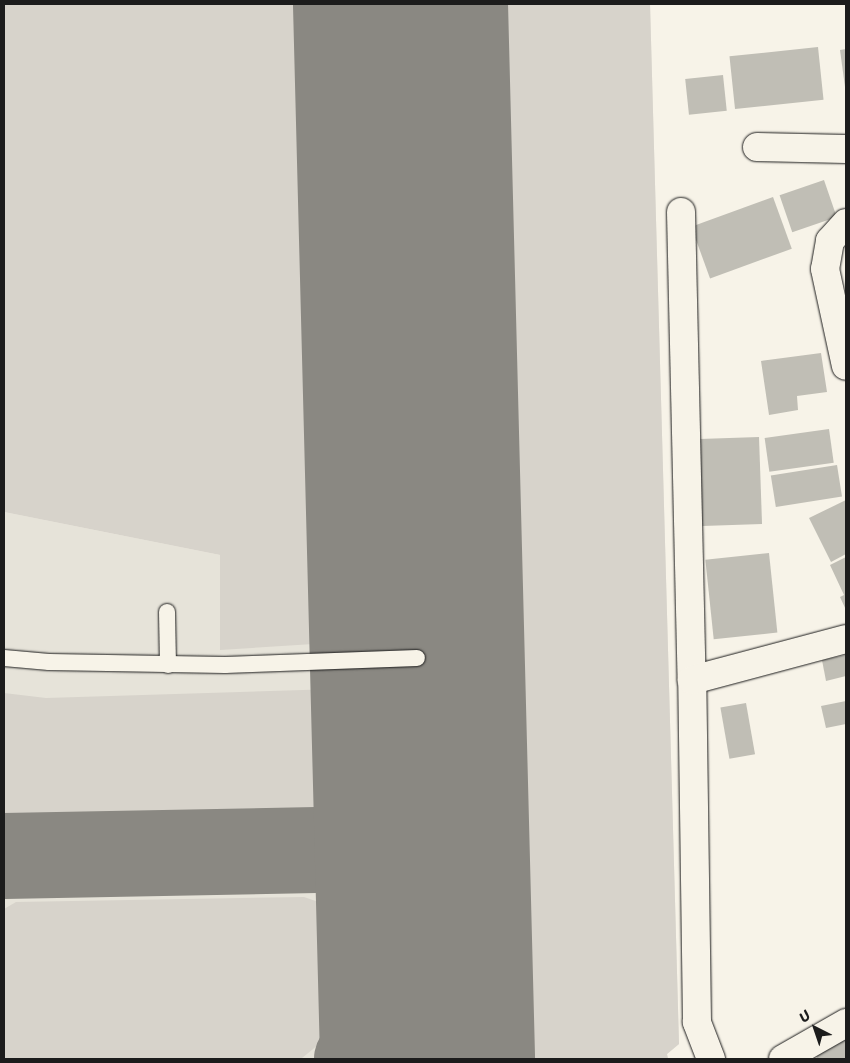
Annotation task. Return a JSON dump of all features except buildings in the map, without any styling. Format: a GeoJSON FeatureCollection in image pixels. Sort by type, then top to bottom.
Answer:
{"type":"FeatureCollection","features":[{"type":"Feature","properties":{"kind":"street"},"geometry":{"type":"LineString","coordinates":[[757,148],[846,150]]}},
{"type":"Feature","properties":{"kind":"street"},"geometry":{"type":"LineString","coordinates":[[681,212],[692,680],[697,1022],[711,1059]]}},
{"type":"Feature","properties":{"kind":"street"},"geometry":{"type":"LineString","coordinates":[[846,223],[830,241],[825,268],[846,366]]}},
{"type":"Feature","properties":{"kind":"street"},"geometry":{"type":"LineString","coordinates":[[692,680],[846,639]]}},
{"type":"Feature","properties":{"kind":"street"},"geometry":{"type":"LineString","coordinates":[[783,1059],[846,1023]]}},
{"type":"Feature","properties":{"kind":"lane"},"geometry":{"type":"LineString","coordinates":[[167,612],[168,665]]}},
{"type":"Feature","properties":{"kind":"lane"},"geometry":{"type":"LineString","coordinates":[[4,658],[49,662],[168,665],[417,658]]}},
{"type":"Feature","properties":{"kind":"shaded area"},"geometry":{"type":"Polygon","coordinates":[[[4,4],[343,4],[359,612],[345,634],[329,643],[220,650],[220,555],[4,512],[4,4]]]}},
{"type":"Feature","properties":{"kind":"shaded area"},"geometry":{"type":"Polygon","coordinates":[[[205,4],[650,4],[679,1044],[667,1054],[668,1059],[4,1059],[4,512],[220,555],[205,4]]]}},
{"type":"Feature","properties":{"kind":"shaded area"},"geometry":{"type":"Polygon","coordinates":[[[455,4],[650,4],[679,1044],[667,1054],[668,1059],[482,1059],[455,4]]]}},
{"type":"Feature","properties":{"kind":"shaded area"},"geometry":{"type":"Polygon","coordinates":[[[335,689],[354,703],[363,717],[365,783],[350,806],[329,823],[305,832],[26,837],[4,831],[4,693],[46,698],[335,689]]]}},
{"type":"Feature","properties":{"kind":"shaded area"},"geometry":{"type":"Polygon","coordinates":[[[304,897],[333,907],[356,926],[369,949],[371,1002],[302,1058],[4,1059],[4,909],[16,902],[304,897]]]}},
{"type":"Feature","properties":{"kind":"taxiway"},"geometry":{"type":"LineString","coordinates":[[419,791],[389,833],[366,849],[398,872],[413,891],[423,920]]}},
{"type":"Feature","properties":{"kind":"taxiway"},"geometry":{"type":"LineString","coordinates":[[4,856],[366,849]]}},
{"type":"Feature","properties":{"kind":"taxiway"},"geometry":{"type":"LineString","coordinates":[[357,1059],[425,1012]]}},
{"type":"Feature","properties":{"kind":"runway"},"geometry":{"type":"LineString","coordinates":[[400,4],[427,1059]]}}]}
